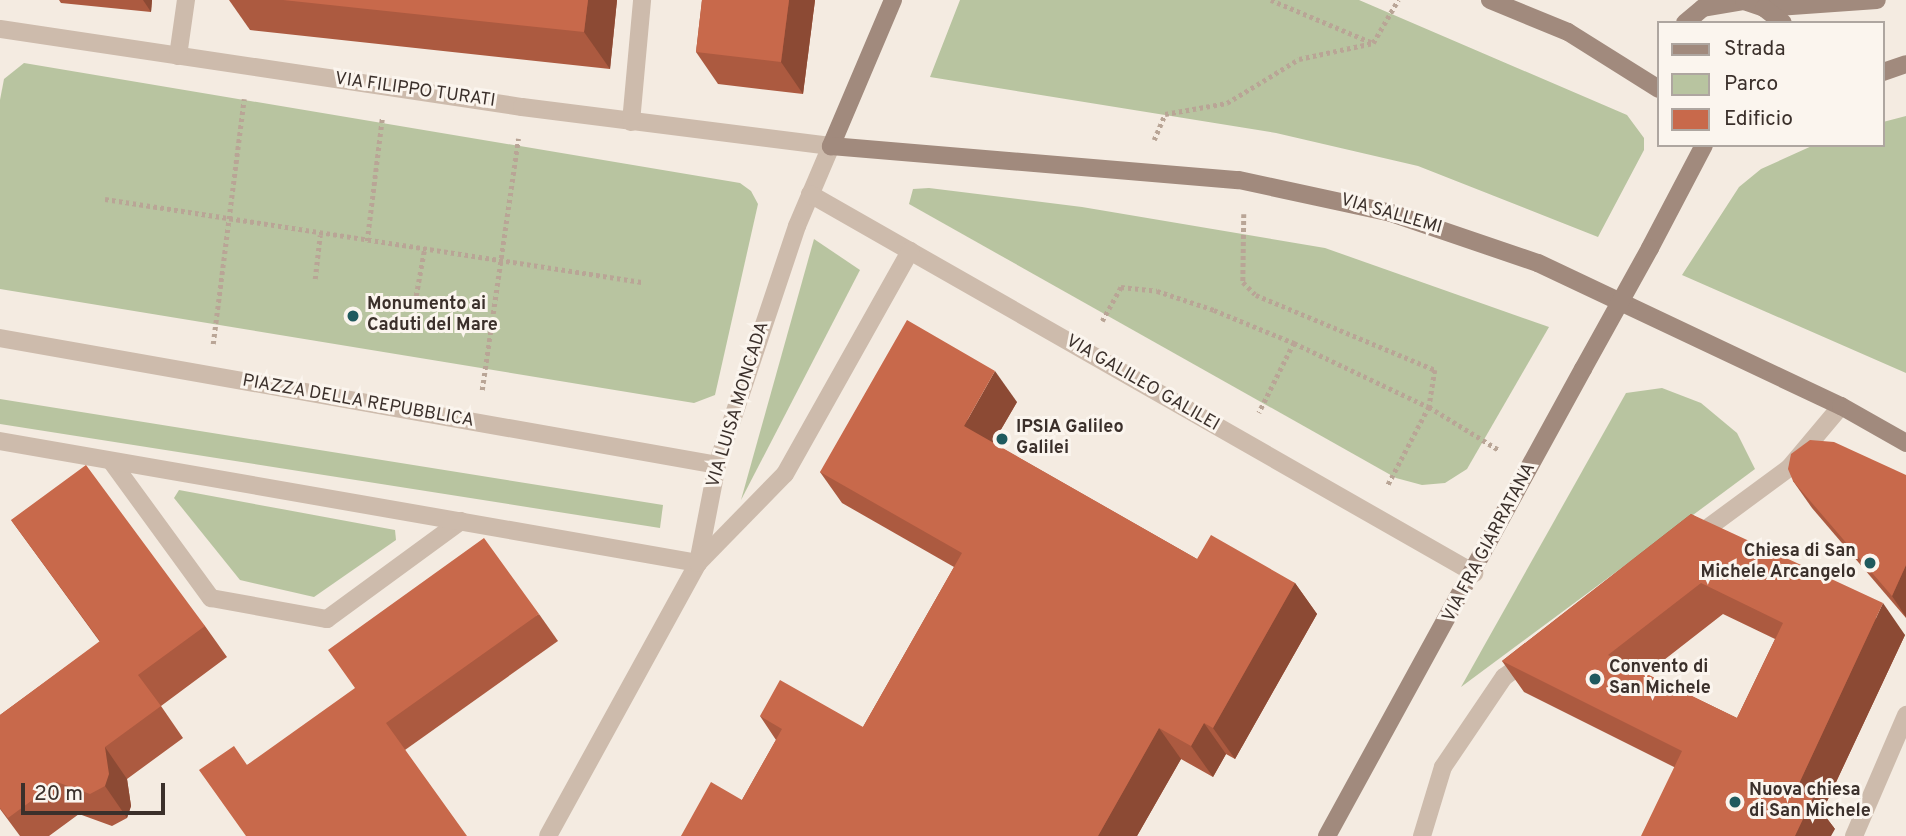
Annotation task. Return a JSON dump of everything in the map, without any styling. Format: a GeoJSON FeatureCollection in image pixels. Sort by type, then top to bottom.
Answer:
{"type":"FeatureCollection","features":[{"type":"Feature","properties":{"kind":"street"},"geometry":{"type":"LineString","coordinates":[[178,56],[186,0]]}},
{"type":"Feature","properties":{"kind":"street"},"geometry":{"type":"LineString","coordinates":[[631,122],[642,0]]}},
{"type":"Feature","properties":{"kind":"street","name":"VIA LUISA MONCADA"},"geometry":{"type":"LineString","coordinates":[[548,836],[698,563],[717,465],[810,194],[893,0]]}},
{"type":"Feature","properties":{"kind":"street"},"geometry":{"type":"LineString","coordinates":[[1490,0],[1568,32],[1658,88]]}},
{"type":"Feature","properties":{"kind":"street"},"geometry":{"type":"LineString","coordinates":[[1764,8],[1877,0]]}},
{"type":"Feature","properties":{"kind":"street"},"geometry":{"type":"LineString","coordinates":[[1687,21],[1703,8],[1719,1],[1744,1],[1764,8],[1780,21]]}},
{"type":"Feature","properties":{"kind":"street","name":"VIA FILIPPO TURATI"},"geometry":{"type":"LineString","coordinates":[[0,29],[522,107],[831,146]]}},
{"type":"Feature","properties":{"kind":"street"},"geometry":{"type":"LineString","coordinates":[[1885,71],[1906,64]]}},
{"type":"Feature","properties":{"kind":"street","name":"VIA SALLEMI"},"geometry":{"type":"LineString","coordinates":[[831,146],[1245,181],[1391,213],[1538,263],[1841,406],[1906,443]]}},
{"type":"Feature","properties":{"kind":"street","name":"VIA FRA GIARRATANA"},"geometry":{"type":"LineString","coordinates":[[1327,836],[1474,573],[1703,147]]}},
{"type":"Feature","properties":{"kind":"street","name":"VIA GALILEO GALILEI"},"geometry":{"type":"LineString","coordinates":[[810,194],[1474,573]]}},
{"type":"Feature","properties":{"kind":"street"},"geometry":{"type":"LineString","coordinates":[[0,441],[698,563],[785,474],[910,251]]}},
{"type":"Feature","properties":{"kind":"street","name":"PIAZZA DELLA REPUBBLICA"},"geometry":{"type":"LineString","coordinates":[[0,338],[717,465]]}},
{"type":"Feature","properties":{"kind":"street"},"geometry":{"type":"LineString","coordinates":[[1679,548],[1789,468],[1841,406]]}},
{"type":"Feature","properties":{"kind":"street"},"geometry":{"type":"LineString","coordinates":[[111,461],[211,598],[327,619],[461,521]]}},
{"type":"Feature","properties":{"kind":"street"},"geometry":{"type":"LineString","coordinates":[[1422,836],[1443,767],[1503,677],[1547,645]]}},
{"type":"Feature","properties":{"kind":"street"},"geometry":{"type":"LineString","coordinates":[[1854,836],[1906,715]]}},
{"type":"Feature","properties":{"kind":"path"},"geometry":{"type":"LineString","coordinates":[[1271,0],[1373,43]]}},
{"type":"Feature","properties":{"kind":"path"},"geometry":{"type":"LineString","coordinates":[[1165,114],[1227,103],[1299,58],[1373,43],[1398,0]]}},
{"type":"Feature","properties":{"kind":"path"},"geometry":{"type":"LineString","coordinates":[[210,376],[227,220],[249,67]]}},
{"type":"Feature","properties":{"kind":"path"},"geometry":{"type":"LineString","coordinates":[[367,241],[387,87]]}},
{"type":"Feature","properties":{"kind":"path"},"geometry":{"type":"LineString","coordinates":[[477,423],[502,263],[522,107]]}},
{"type":"Feature","properties":{"kind":"path"},"geometry":{"type":"LineString","coordinates":[[1245,181],[1243,282],[1256,295],[1435,370],[1429,407],[1373,515]]}},
{"type":"Feature","properties":{"kind":"path"},"geometry":{"type":"LineString","coordinates":[[105,199],[320,235],[642,282]]}},
{"type":"Feature","properties":{"kind":"path"},"geometry":{"type":"LineString","coordinates":[[315,279],[320,235]]}},
{"type":"Feature","properties":{"kind":"path"},"geometry":{"type":"LineString","coordinates":[[416,296],[424,251]]}},
{"type":"Feature","properties":{"kind":"path"},"geometry":{"type":"LineString","coordinates":[[1106,314],[1121,287],[1157,291],[1294,343],[1429,407],[1529,469]]}},
{"type":"Feature","properties":{"kind":"path"},"geometry":{"type":"LineString","coordinates":[[1244,442],[1294,343]]}},
{"type":"Feature","properties":{"kind":"green space"},"geometry":{"type":"Polygon","coordinates":[[[960,0],[1359,0],[1627,115],[1644,138],[1644,150],[1598,237],[1418,166],[1276,133],[930,77],[960,0]]]}},
{"type":"Feature","properties":{"kind":"green space"},"geometry":{"type":"Polygon","coordinates":[[[24,63],[740,183],[751,191],[758,204],[715,395],[694,403],[0,289],[0,100],[4,79],[24,63]]]}},
{"type":"Feature","properties":{"kind":"green space"},"geometry":{"type":"Polygon","coordinates":[[[1906,116],[1906,373],[1682,275],[1739,187],[1761,169],[1810,147],[1885,147],[1885,121],[1906,116]]]}},
{"type":"Feature","properties":{"kind":"green space"},"geometry":{"type":"Polygon","coordinates":[[[929,188],[1082,207],[1325,248],[1549,327],[1467,469],[1445,483],[1422,485],[1396,478],[909,204],[913,189],[929,188]]]}},
{"type":"Feature","properties":{"kind":"green space"},"geometry":{"type":"Polygon","coordinates":[[[814,239],[860,270],[741,500],[814,239]]]}},
{"type":"Feature","properties":{"kind":"green space"},"geometry":{"type":"Polygon","coordinates":[[[1662,388],[1701,403],[1737,433],[1755,469],[1461,687],[1626,393],[1662,388]]]}},
{"type":"Feature","properties":{"kind":"green space"},"geometry":{"type":"Polygon","coordinates":[[[0,399],[663,505],[660,528],[0,424],[0,399]]]}},
{"type":"Feature","properties":{"kind":"green space"},"geometry":{"type":"Polygon","coordinates":[[[179,490],[395,530],[396,540],[314,597],[240,580],[174,498],[179,490]]]}},
{"type":"Feature","properties":{"kind":"building"},"geometry":{"type":"Polygon","coordinates":[[[283,0],[588,0],[584,32],[283,0]]]}},
{"type":"Feature","properties":{"kind":"building"},"geometry":{"type":"Polygon","coordinates":[[[702,0],[789,0],[781,62],[696,52],[702,0]]]}},
{"type":"Feature","properties":{"kind":"building"},"geometry":{"type":"Polygon","coordinates":[[[907,320],[995,371],[964,426],[1197,559],[1211,535],[1295,583],[1213,728],[1204,723],[1191,746],[1159,728],[1098,836],[681,836],[711,782],[742,800],[782,729],[760,716],[780,680],[863,727],[962,553],[820,472],[907,320]]]}},
{"type":"Feature","properties":{"kind":"building","name":"Chiesa di San Michele Arcangelo"},"geometry":{"type":"Polygon","coordinates":[[[1810,440],[1834,442],[1906,475],[1906,565],[1892,596],[1793,481],[1788,469],[1791,454],[1810,440]]]}},
{"type":"Feature","properties":{"kind":"building"},"geometry":{"type":"Polygon","coordinates":[[[86,465],[205,626],[138,675],[161,706],[105,747],[109,774],[105,786],[90,794],[57,782],[8,818],[0,808],[0,715],[100,641],[11,520],[86,465]]]}},
{"type":"Feature","properties":{"kind":"building"},"geometry":{"type":"Polygon","coordinates":[[[1691,514],[1883,603],[1796,790],[1813,798],[1795,836],[1641,836],[1682,751],[1502,661],[1691,514]],[[1701,583],[1608,655],[1737,718],[1783,623],[1701,583]]]}},
{"type":"Feature","properties":{"kind":"building"},"geometry":{"type":"Polygon","coordinates":[[[484,538],[539,614],[386,723],[467,836],[246,836],[199,770],[234,746],[247,765],[355,688],[328,650],[484,538]]]}},
{"type":"Feature","properties":{"kind":"place","name":"Monumento ai Caduti del Mare"},"geometry":{"type":"Point","coordinates":[353,316]}},
{"type":"Feature","properties":{"kind":"place","name":"IPSIA Galileo Galilei"},"geometry":{"type":"Point","coordinates":[1002,439]}},
{"type":"Feature","properties":{"kind":"place","name":"Chiesa di San Michele Arcangelo"},"geometry":{"type":"Point","coordinates":[1870,563]}},
{"type":"Feature","properties":{"kind":"place","name":"Convento di San Michele"},"geometry":{"type":"Point","coordinates":[1595,679]}},
{"type":"Feature","properties":{"kind":"place","name":"Nuova chiesa di San Michele"},"geometry":{"type":"Point","coordinates":[1735,802]}}]}
